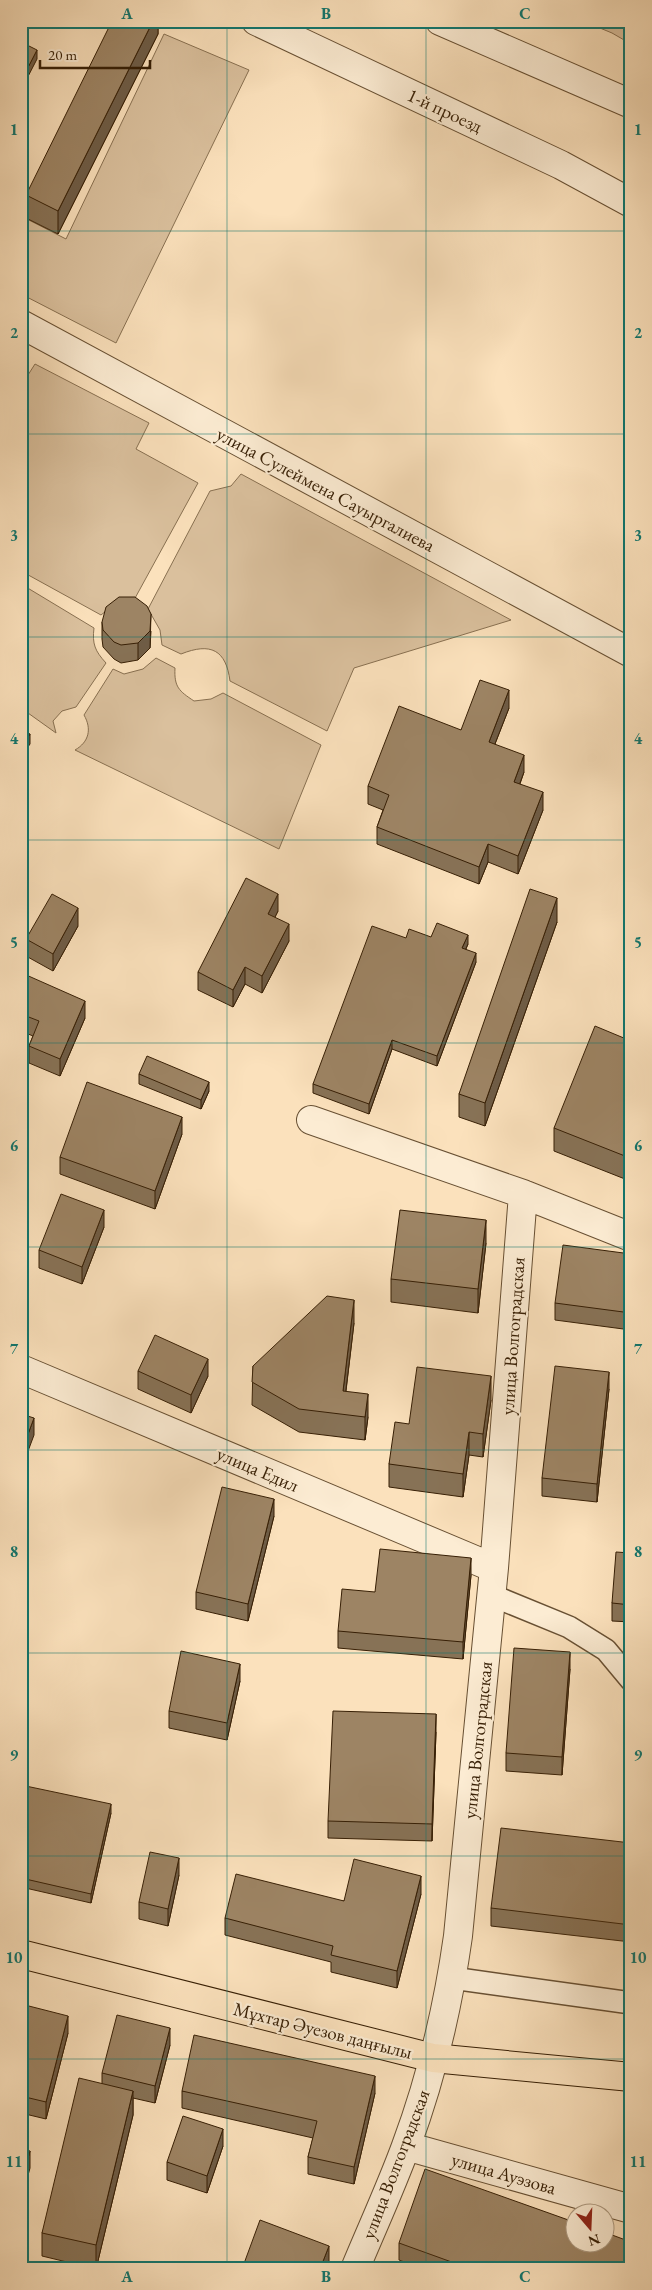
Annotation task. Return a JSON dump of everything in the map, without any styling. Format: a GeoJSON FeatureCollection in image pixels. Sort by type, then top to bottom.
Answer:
{"type":"FeatureCollection","features":[{"type":"Feature","properties":{"kind":"main road","name":"Мұхтар Әуезов даңғылы"},"geometry":{"type":"LineString","coordinates":[[21,1954],[433,2058],[631,2077]]}},
{"type":"Feature","properties":{"kind":"street","name":"1-й проезд"},"geometry":{"type":"LineString","coordinates":[[256,21],[561,165],[631,203]]}},
{"type":"Feature","properties":{"kind":"street"},"geometry":{"type":"LineString","coordinates":[[440,21],[631,104]]}},
{"type":"Feature","properties":{"kind":"street","name":"улица Сулеймена Сауыргалиева"},"geometry":{"type":"LineString","coordinates":[[21,324],[631,653]]}},
{"type":"Feature","properties":{"kind":"street"},"geometry":{"type":"LineString","coordinates":[[311,1120],[523,1194],[631,1237]]}},
{"type":"Feature","properties":{"kind":"street","name":"улица Волгоградская"},"geometry":{"type":"LineString","coordinates":[[355,2269],[406,2146],[433,2058],[452,1978],[458,1936],[494,1568],[523,1194]]}},
{"type":"Feature","properties":{"kind":"street","name":"улица Едил"},"geometry":{"type":"LineString","coordinates":[[21,1369],[494,1568]]}},
{"type":"Feature","properties":{"kind":"street","name":"улица Ауэзова"},"geometry":{"type":"LineString","coordinates":[[406,2146],[631,2209]]}},
{"type":"Feature","properties":{"kind":"lane"},"geometry":{"type":"LineString","coordinates":[[491,1595],[569,1627],[606,1650],[631,1680]]}},
{"type":"Feature","properties":{"kind":"lane"},"geometry":{"type":"LineString","coordinates":[[452,1978],[631,2003]]}},
{"type":"Feature","properties":{"kind":"shaded area"},"geometry":{"type":"Polygon","coordinates":[[[583,21],[631,21],[631,44],[612,33],[583,21]]]}},
{"type":"Feature","properties":{"kind":"shaded area"},"geometry":{"type":"Polygon","coordinates":[[[164,34],[249,70],[116,343],[21,294],[21,216],[66,239],[164,34]]]}},
{"type":"Feature","properties":{"kind":"shaded area"},"geometry":{"type":"Polygon","coordinates":[[[35,364],[149,423],[136,449],[198,483],[134,600],[116,603],[101,615],[21,571],[21,386],[35,364]]]}},
{"type":"Feature","properties":{"kind":"shaded area"},"geometry":{"type":"Polygon","coordinates":[[[241,474],[511,620],[354,668],[327,731],[230,681],[225,662],[215,651],[201,649],[181,654],[162,645],[160,630],[148,609],[210,491],[231,486],[241,474]]]}},
{"type":"Feature","properties":{"kind":"shaded area"},"geometry":{"type":"Polygon","coordinates":[[[21,584],[94,628],[93,639],[95,647],[106,663],[76,707],[62,711],[53,721],[56,733],[21,708],[21,584]]]}},
{"type":"Feature","properties":{"kind":"shaded area"},"geometry":{"type":"Polygon","coordinates":[[[156,658],[175,668],[175,680],[178,688],[194,701],[211,699],[223,693],[321,745],[279,849],[75,750],[80,747],[88,735],[88,725],[84,715],[113,669],[124,674],[143,669],[156,658]]]}},
{"type":"Feature","properties":{"kind":"building"},"geometry":{"type":"Polygon","coordinates":[[[112,21],[153,21],[58,211],[26,195],[112,21]]]}},
{"type":"Feature","properties":{"kind":"building"},"geometry":{"type":"Polygon","coordinates":[[[21,42],[37,50],[21,81],[21,42]]]}},
{"type":"Feature","properties":{"kind":"building"},"geometry":{"type":"Polygon","coordinates":[[[119,597],[135,597],[147,606],[151,614],[150,631],[138,643],[121,645],[114,642],[103,630],[102,622],[106,607],[119,597]]]}},
{"type":"Feature","properties":{"kind":"building"},"geometry":{"type":"Polygon","coordinates":[[[480,680],[509,690],[489,742],[524,755],[514,782],[543,792],[518,856],[488,844],[479,867],[377,827],[389,795],[368,786],[399,706],[461,730],[480,680]]]}},
{"type":"Feature","properties":{"kind":"building"},"geometry":{"type":"Polygon","coordinates":[[[21,729],[30,734],[21,748],[21,729]]]}},
{"type":"Feature","properties":{"kind":"building"},"geometry":{"type":"Polygon","coordinates":[[[246,878],[278,894],[268,914],[289,924],[262,976],[245,967],[233,990],[198,972],[246,878]]]}},
{"type":"Feature","properties":{"kind":"building"},"geometry":{"type":"Polygon","coordinates":[[[530,889],[557,898],[485,1103],[459,1094],[530,889]]]}},
{"type":"Feature","properties":{"kind":"building"},"geometry":{"type":"Polygon","coordinates":[[[52,894],[78,908],[53,954],[26,939],[52,894]]]}},
{"type":"Feature","properties":{"kind":"building"},"geometry":{"type":"Polygon","coordinates":[[[437,923],[468,935],[462,948],[476,953],[437,1056],[392,1040],[369,1104],[313,1084],[372,926],[406,938],[409,929],[431,937],[437,923]]]}},
{"type":"Feature","properties":{"kind":"building"},"geometry":{"type":"Polygon","coordinates":[[[24,974],[85,1001],[60,1059],[29,1046],[39,1021],[21,1014],[21,980],[24,974]]]}},
{"type":"Feature","properties":{"kind":"building"},"geometry":{"type":"Polygon","coordinates":[[[595,1026],[631,1041],[630,1158],[554,1128],[595,1026]]]}},
{"type":"Feature","properties":{"kind":"building"},"geometry":{"type":"Polygon","coordinates":[[[147,1056],[209,1082],[201,1100],[139,1074],[147,1056]]]}},
{"type":"Feature","properties":{"kind":"building"},"geometry":{"type":"Polygon","coordinates":[[[87,1082],[182,1117],[155,1191],[60,1157],[87,1082]]]}},
{"type":"Feature","properties":{"kind":"building"},"geometry":{"type":"Polygon","coordinates":[[[61,1194],[104,1210],[82,1267],[39,1250],[61,1194]]]}},
{"type":"Feature","properties":{"kind":"building"},"geometry":{"type":"Polygon","coordinates":[[[400,1210],[486,1220],[478,1289],[391,1279],[400,1210]]]}},
{"type":"Feature","properties":{"kind":"building"},"geometry":{"type":"Polygon","coordinates":[[[563,1245],[631,1254],[631,1313],[555,1303],[563,1245]]]}},
{"type":"Feature","properties":{"kind":"building"},"geometry":{"type":"Polygon","coordinates":[[[327,1296],[354,1300],[343,1391],[368,1394],[365,1417],[299,1409],[252,1382],[253,1366],[327,1296]]]}},
{"type":"Feature","properties":{"kind":"building"},"geometry":{"type":"Polygon","coordinates":[[[155,1335],[208,1359],[191,1395],[138,1371],[155,1335]]]}},
{"type":"Feature","properties":{"kind":"building"},"geometry":{"type":"Polygon","coordinates":[[[555,1366],[609,1372],[597,1484],[542,1478],[555,1366]]]}},
{"type":"Feature","properties":{"kind":"building"},"geometry":{"type":"Polygon","coordinates":[[[417,1367],[491,1376],[483,1434],[469,1432],[463,1474],[389,1464],[395,1422],[409,1424],[417,1367]]]}},
{"type":"Feature","properties":{"kind":"building"},"geometry":{"type":"Polygon","coordinates":[[[21,1414],[34,1418],[21,1453],[21,1414]]]}},
{"type":"Feature","properties":{"kind":"building"},"geometry":{"type":"Polygon","coordinates":[[[222,1487],[274,1499],[248,1604],[196,1592],[222,1487]]]}},
{"type":"Feature","properties":{"kind":"building"},"geometry":{"type":"Polygon","coordinates":[[[380,1549],[471,1558],[463,1642],[338,1631],[342,1589],[375,1592],[380,1549]]]}},
{"type":"Feature","properties":{"kind":"building"},"geometry":{"type":"Polygon","coordinates":[[[616,1552],[631,1553],[631,1605],[612,1603],[616,1552]]]}},
{"type":"Feature","properties":{"kind":"building"},"geometry":{"type":"Polygon","coordinates":[[[514,1648],[570,1652],[562,1757],[506,1753],[514,1648]]]}},
{"type":"Feature","properties":{"kind":"building"},"geometry":{"type":"Polygon","coordinates":[[[181,1651],[240,1664],[227,1723],[169,1711],[181,1651]]]}},
{"type":"Feature","properties":{"kind":"building"},"geometry":{"type":"Polygon","coordinates":[[[333,1711],[436,1714],[432,1824],[328,1821],[333,1711]]]}},
{"type":"Feature","properties":{"kind":"building"},"geometry":{"type":"Polygon","coordinates":[[[21,1785],[111,1804],[91,1894],[21,1878],[21,1785]]]}},
{"type":"Feature","properties":{"kind":"building"},"geometry":{"type":"Polygon","coordinates":[[[501,1828],[631,1843],[631,1925],[491,1908],[501,1828]]]}},
{"type":"Feature","properties":{"kind":"building"},"geometry":{"type":"Polygon","coordinates":[[[150,1852],[179,1858],[168,1909],[139,1902],[150,1852]]]}},
{"type":"Feature","properties":{"kind":"building"},"geometry":{"type":"Polygon","coordinates":[[[354,1859],[421,1876],[397,1971],[331,1955],[333,1946],[225,1918],[236,1874],[344,1901],[354,1859]]]}},
{"type":"Feature","properties":{"kind":"building"},"geometry":{"type":"Polygon","coordinates":[[[21,2004],[68,2016],[46,2102],[21,2096],[21,2004]]]}},
{"type":"Feature","properties":{"kind":"building"},"geometry":{"type":"Polygon","coordinates":[[[117,2015],[170,2028],[155,2086],[102,2073],[117,2015]]]}},
{"type":"Feature","properties":{"kind":"building"},"geometry":{"type":"Polygon","coordinates":[[[194,2035],[375,2076],[354,2167],[308,2157],[317,2121],[182,2091],[194,2035]]]}},
{"type":"Feature","properties":{"kind":"building"},"geometry":{"type":"Polygon","coordinates":[[[79,2078],[133,2091],[96,2245],[42,2233],[79,2078]]]}},
{"type":"Feature","properties":{"kind":"building"},"geometry":{"type":"Polygon","coordinates":[[[183,2116],[223,2129],[207,2176],[167,2162],[183,2116]]]}},
{"type":"Feature","properties":{"kind":"building"},"geometry":{"type":"Polygon","coordinates":[[[21,2148],[30,2151],[21,2184],[21,2148]]]}},
{"type":"Feature","properties":{"kind":"building"},"geometry":{"type":"Polygon","coordinates":[[[425,2169],[564,2218],[564,2252],[614,2252],[614,2236],[631,2242],[631,2269],[471,2269],[399,2243],[425,2169]]]}},
{"type":"Feature","properties":{"kind":"building"},"geometry":{"type":"Polygon","coordinates":[[[260,2220],[329,2246],[320,2269],[242,2269],[260,2220]]]}}]}
